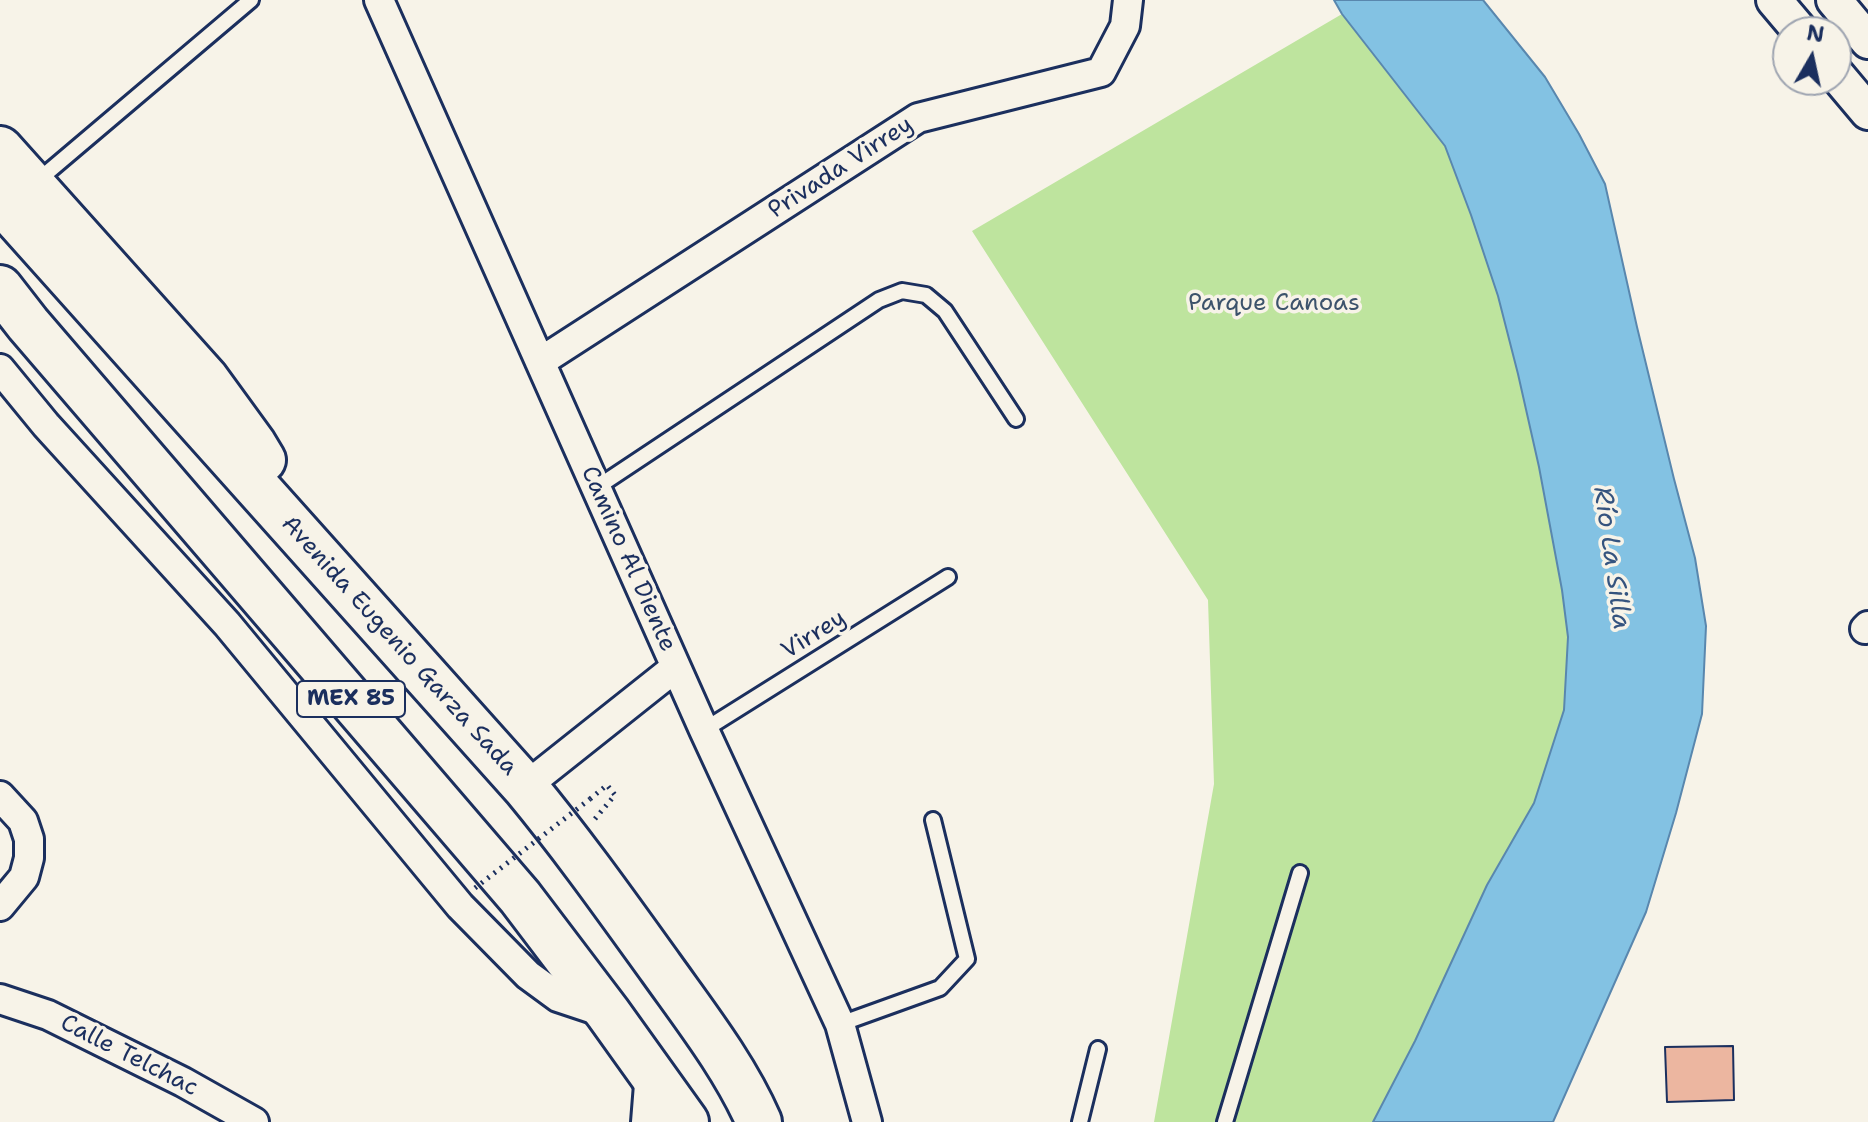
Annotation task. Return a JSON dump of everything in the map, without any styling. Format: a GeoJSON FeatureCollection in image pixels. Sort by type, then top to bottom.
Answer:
{"type":"FeatureCollection","features":[{"type":"Feature","properties":{"kind":"highway"},"geometry":{"type":"LineString","coordinates":[[0,149],[16,193]]}},
{"type":"Feature","properties":{"kind":"highway","name":"Avenida Eugenio Garza Sada"},"geometry":{"type":"LineString","coordinates":[[16,193],[206,379],[261,457],[283,495],[296,531],[525,787],[573,846],[689,1008],[747,1095],[759,1122]]}},
{"type":"Feature","properties":{"kind":"highway","name":"MEX 85"},"geometry":{"type":"LineString","coordinates":[[0,288],[520,897],[686,1122]]}},
{"type":"Feature","properties":{"kind":"street","name":"Camino Al Diente"},"geometry":{"type":"LineString","coordinates":[[379,0],[704,730],[840,1024],[867,1122]]}},
{"type":"Feature","properties":{"kind":"street","name":"Privada Virrey"},"geometry":{"type":"LineString","coordinates":[[540,362],[918,118],[1101,72],[1125,26],[1128,0]]}},
{"type":"Feature","properties":{"kind":"street"},"geometry":{"type":"LineString","coordinates":[[1774,0],[1788,16]]}},
{"type":"Feature","properties":{"kind":"street"},"geometry":{"type":"LineString","coordinates":[[1834,0],[1868,41]]}},
{"type":"Feature","properties":{"kind":"street"},"geometry":{"type":"LineString","coordinates":[[1852,93],[1868,112]]}},
{"type":"Feature","properties":{"kind":"street"},"geometry":{"type":"LineString","coordinates":[[0,369],[46,425],[227,624],[460,906],[528,975],[558,997],[608,1013]]}},
{"type":"Feature","properties":{"kind":"street"},"geometry":{"type":"LineString","coordinates":[[525,787],[676,667]]}},
{"type":"Feature","properties":{"kind":"street"},"geometry":{"type":"LineString","coordinates":[[0,796],[23,821],[29,839],[29,858],[24,877],[0,906]]}},
{"type":"Feature","properties":{"kind":"street","name":"Calle Telchac"},"geometry":{"type":"LineString","coordinates":[[0,999],[48,1015],[183,1082],[254,1122]]}},
{"type":"Feature","properties":{"kind":"street"},"geometry":{"type":"LineString","coordinates":[[646,1122],[650,1072]]}},
{"type":"Feature","properties":{"kind":"lane"},"geometry":{"type":"LineString","coordinates":[[16,193],[251,0]]}},
{"type":"Feature","properties":{"kind":"lane"},"geometry":{"type":"LineString","coordinates":[[596,488],[879,300],[902,291],[926,295],[945,311],[1016,419]]}},
{"type":"Feature","properties":{"kind":"lane","name":"Virrey"},"geometry":{"type":"LineString","coordinates":[[704,730],[948,577]]}},
{"type":"Feature","properties":{"kind":"lane"},"geometry":{"type":"LineString","coordinates":[[840,1024],[940,988],[967,959],[933,820]]}},
{"type":"Feature","properties":{"kind":"lane"},"geometry":{"type":"LineString","coordinates":[[1225,1122],[1300,873]]}},
{"type":"Feature","properties":{"kind":"lane"},"geometry":{"type":"LineString","coordinates":[[1080,1122],[1098,1049]]}},
{"type":"Feature","properties":{"kind":"path"},"geometry":{"type":"LineString","coordinates":[[475,888],[607,785],[615,795],[573,846]]}},
{"type":"Feature","properties":{"kind":"green space","name":"Parque Canoas"},"geometry":{"type":"Polygon","coordinates":[[[1342,14],[1445,146],[1498,296],[1539,467],[1562,590],[1568,637],[1564,710],[1534,803],[1487,885],[1415,1041],[1373,1122],[1154,1122],[1214,784],[1208,600],[972,231],[1342,14]]]}},
{"type":"Feature","properties":{"kind":"water","name":"Río La Silla"},"geometry":{"type":"Polygon","coordinates":[[[1334,0],[1483,0],[1545,77],[1605,184],[1695,558],[1706,626],[1702,714],[1646,912],[1553,1122],[1373,1122],[1415,1041],[1487,885],[1534,803],[1564,710],[1568,637],[1539,467],[1518,374],[1498,296],[1471,215],[1445,146],[1334,0]]]}},
{"type":"Feature","properties":{"kind":"building"},"geometry":{"type":"Polygon","coordinates":[[[1733,1046],[1734,1100],[1667,1102],[1665,1047],[1733,1046]]]}}]}
